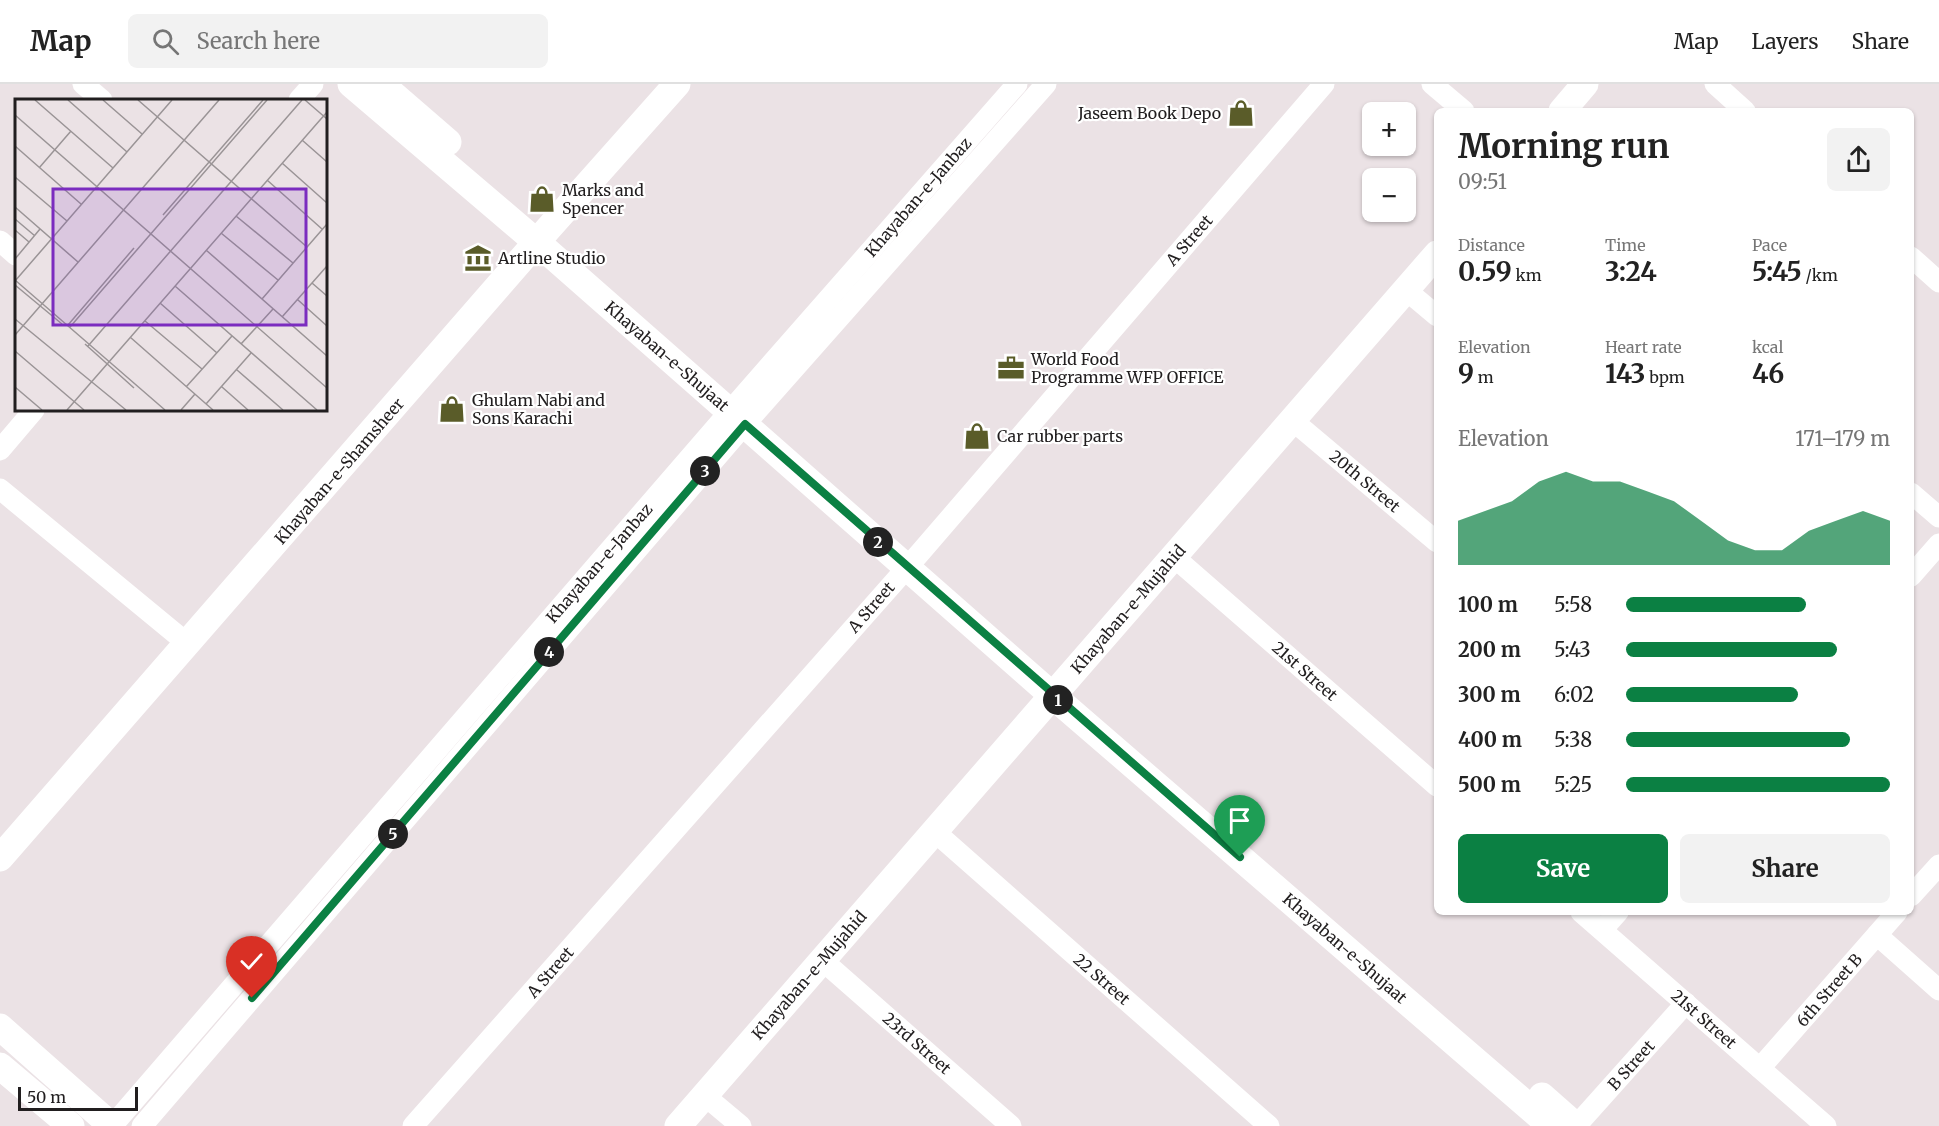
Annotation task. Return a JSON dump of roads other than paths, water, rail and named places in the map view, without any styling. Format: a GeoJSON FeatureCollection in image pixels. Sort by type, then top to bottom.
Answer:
{"type":"FeatureCollection","features":[{"type":"Feature","properties":{"kind":"main road","name":"Khayaban-e-Shujaat"},"geometry":{"type":"LineString","coordinates":[[351,84],[543,236]]}},
{"type":"Feature","properties":{"kind":"main road","name":"Khayaban-e-Shujaat"},"geometry":{"type":"LineString","coordinates":[[381,84],[543,236],[913,560],[1551,1126]]}},
{"type":"Feature","properties":{"kind":"main road","name":"Khayaban-e-Shamsheer"},"geometry":{"type":"LineString","coordinates":[[0,858],[677,84]]}},
{"type":"Feature","properties":{"kind":"main road"},"geometry":{"type":"LineString","coordinates":[[1565,108],[1585,84]]}},
{"type":"Feature","properties":{"kind":"main road","name":"Khayaban-e-Mujahid"},"geometry":{"type":"LineString","coordinates":[[678,1126],[1434,257]]}},
{"type":"Feature","properties":{"kind":"main road","name":"Khayaban-e-Shujaat"},"geometry":{"type":"LineString","coordinates":[[1058,689],[1576,1126]]}},
{"type":"Feature","properties":{"kind":"main road"},"geometry":{"type":"LineString","coordinates":[[0,1027],[112,1126]]}},
{"type":"Feature","properties":{"kind":"main road"},"geometry":{"type":"LineString","coordinates":[[0,1066],[71,1126]]}},
{"type":"Feature","properties":{"kind":"street"},"geometry":{"type":"LineString","coordinates":[[83,84],[101,99]]}},
{"type":"Feature","properties":{"kind":"street"},"geometry":{"type":"LineString","coordinates":[[300,99],[313,84]]}},
{"type":"Feature","properties":{"kind":"street","name":"Khayaban-e-Janbaz"},"geometry":{"type":"LineString","coordinates":[[142,1126],[1017,84]]}},
{"type":"Feature","properties":{"kind":"street","name":"Khayaban-e-Janbaz"},"geometry":{"type":"LineString","coordinates":[[112,1126],[743,411],[1046,84]]}},
{"type":"Feature","properties":{"kind":"street","name":"A Street"},"geometry":{"type":"LineString","coordinates":[[413,1126],[913,560],[1324,84]]}},
{"type":"Feature","properties":{"kind":"street"},"geometry":{"type":"LineString","coordinates":[[1432,84],[1460,108]]}},
{"type":"Feature","properties":{"kind":"street"},"geometry":{"type":"LineString","coordinates":[[1714,84],[1742,108]]}},
{"type":"Feature","properties":{"kind":"street"},"geometry":{"type":"LineString","coordinates":[[0,241],[15,254]]}},
{"type":"Feature","properties":{"kind":"street"},"geometry":{"type":"LineString","coordinates":[[1914,260],[1939,282]]}},
{"type":"Feature","properties":{"kind":"street"},"geometry":{"type":"LineString","coordinates":[[1406,290],[1434,313]]}},
{"type":"Feature","properties":{"kind":"street"},"geometry":{"type":"LineString","coordinates":[[0,450],[33,411]]}},
{"type":"Feature","properties":{"kind":"street","name":"20th Street"},"geometry":{"type":"LineString","coordinates":[[1292,420],[1434,539]]}},
{"type":"Feature","properties":{"kind":"street"},"geometry":{"type":"LineString","coordinates":[[0,489],[188,644]]}},
{"type":"Feature","properties":{"kind":"street"},"geometry":{"type":"LineString","coordinates":[[1914,497],[1939,518]]}},
{"type":"Feature","properties":{"kind":"street"},"geometry":{"type":"LineString","coordinates":[[1914,573],[1939,544]]}},
{"type":"Feature","properties":{"kind":"street","name":"21st Street"},"geometry":{"type":"LineString","coordinates":[[1174,556],[1434,783]]}},
{"type":"Feature","properties":{"kind":"street","name":"22 Street"},"geometry":{"type":"LineString","coordinates":[[934,831],[1269,1126]]}},
{"type":"Feature","properties":{"kind":"street"},"geometry":{"type":"LineString","coordinates":[[1914,893],[1939,864]]}},
{"type":"Feature","properties":{"kind":"street","name":"21st Street"},"geometry":{"type":"LineString","coordinates":[[1584,915],[1826,1126]]}},
{"type":"Feature","properties":{"kind":"street"},"geometry":{"type":"LineString","coordinates":[[1602,930],[1615,915]]}},
{"type":"Feature","properties":{"kind":"street","name":"6th Street B"},"geometry":{"type":"LineString","coordinates":[[1760,1068],[1894,915]]}},
{"type":"Feature","properties":{"kind":"street"},"geometry":{"type":"LineString","coordinates":[[1876,935],[1939,990]]}},
{"type":"Feature","properties":{"kind":"street","name":"23rd Street"},"geometry":{"type":"LineString","coordinates":[[822,960],[1011,1126]]}},
{"type":"Feature","properties":{"kind":"street","name":"B Street"},"geometry":{"type":"LineString","coordinates":[[1576,1126],[1686,1003]]}},
{"type":"Feature","properties":{"kind":"street"},"geometry":{"type":"LineString","coordinates":[[704,1095],[741,1126]]}},
{"type":"Feature","properties":{"kind":"place","name":"Jaseem Book Depo"},"geometry":{"type":"Point","coordinates":[1241,113]}},
{"type":"Feature","properties":{"kind":"place","name":"Marks and Spencer"},"geometry":{"type":"Point","coordinates":[542,199]}},
{"type":"Feature","properties":{"kind":"place","name":"Artline Studio"},"geometry":{"type":"Point","coordinates":[478,258]}},
{"type":"Feature","properties":{"kind":"place","name":"World Food Programme WFP OFFICE"},"geometry":{"type":"Point","coordinates":[1011,368]}},
{"type":"Feature","properties":{"kind":"place","name":"Ghulam Nabi and Sons Karachi"},"geometry":{"type":"Point","coordinates":[452,409]}},
{"type":"Feature","properties":{"kind":"place","name":"Car rubber parts"},"geometry":{"type":"Point","coordinates":[977,436]}}]}
